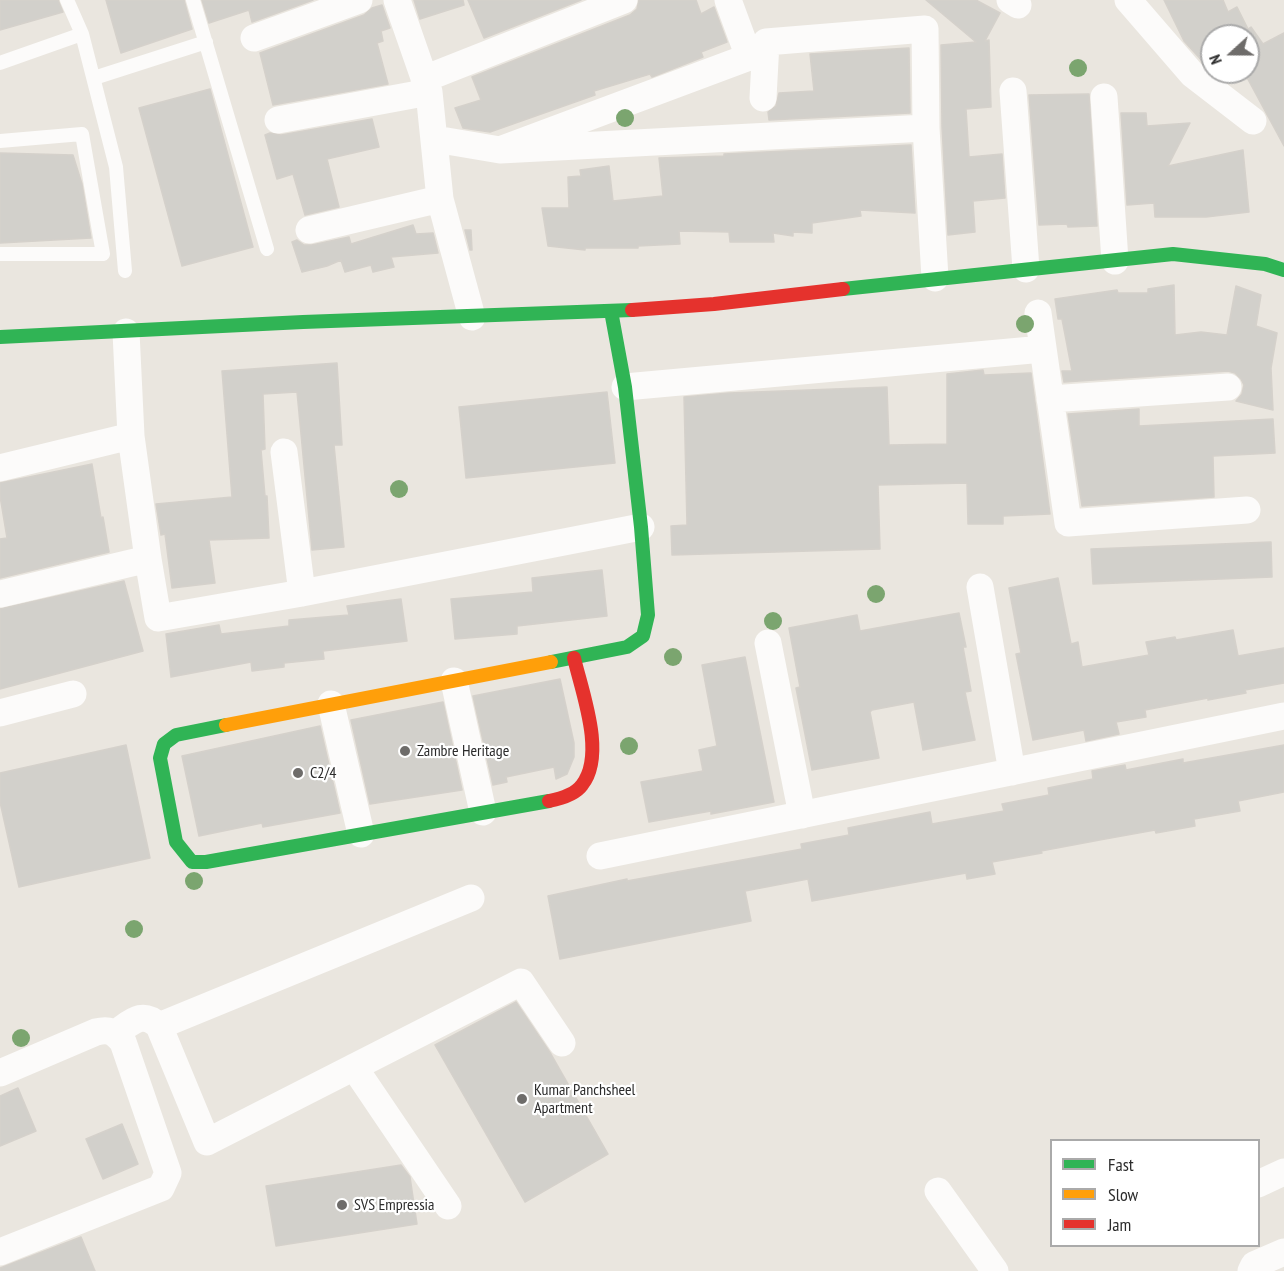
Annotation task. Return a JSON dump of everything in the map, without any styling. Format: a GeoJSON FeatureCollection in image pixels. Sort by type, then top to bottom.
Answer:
{"type":"FeatureCollection","features":[{"type":"Feature","properties":{"kind":"street"},"geometry":{"type":"LineString","coordinates":[[254,38],[360,0]]}},
{"type":"Feature","properties":{"kind":"street"},"geometry":{"type":"LineString","coordinates":[[397,0],[426,85],[435,139],[440,199],[472,317]]}},
{"type":"Feature","properties":{"kind":"street"},"geometry":{"type":"LineString","coordinates":[[278,120],[426,85],[624,0]]}},
{"type":"Feature","properties":{"kind":"street"},"geometry":{"type":"LineString","coordinates":[[500,150],[749,57],[728,0]]}},
{"type":"Feature","properties":{"kind":"street"},"geometry":{"type":"LineString","coordinates":[[1128,0],[1192,74],[1253,121]]}},
{"type":"Feature","properties":{"kind":"street"},"geometry":{"type":"LineString","coordinates":[[763,98],[766,42],[924,29],[926,128],[935,278]]}},
{"type":"Feature","properties":{"kind":"street"},"geometry":{"type":"LineString","coordinates":[[1013,91],[1026,268]]}},
{"type":"Feature","properties":{"kind":"street"},"geometry":{"type":"LineString","coordinates":[[1104,97],[1115,261]]}},
{"type":"Feature","properties":{"kind":"street"},"geometry":{"type":"LineString","coordinates":[[435,139],[500,150],[926,128]]}},
{"type":"Feature","properties":{"kind":"street"},"geometry":{"type":"LineString","coordinates":[[309,230],[440,199]]}},
{"type":"Feature","properties":{"kind":"street"},"geometry":{"type":"LineString","coordinates":[[0,337],[303,322],[611,311],[714,304],[1026,268],[1173,254],[1265,264],[1284,270]]}},
{"type":"Feature","properties":{"kind":"street"},"geometry":{"type":"LineString","coordinates":[[574,658],[592,735],[592,766],[582,787],[557,799],[206,862],[192,862],[176,842],[160,758],[164,744],[176,735],[627,647],[643,636],[648,615],[640,528],[626,387],[611,311]]}},
{"type":"Feature","properties":{"kind":"street"},"geometry":{"type":"LineString","coordinates":[[1038,313],[1068,523],[1247,510]]}},
{"type":"Feature","properties":{"kind":"street"},"geometry":{"type":"LineString","coordinates":[[126,332],[130,436],[158,618],[302,593],[640,528]]}},
{"type":"Feature","properties":{"kind":"street"},"geometry":{"type":"LineString","coordinates":[[626,387],[1043,349]]}},
{"type":"Feature","properties":{"kind":"street"},"geometry":{"type":"LineString","coordinates":[[1050,399],[1228,387]]}},
{"type":"Feature","properties":{"kind":"street"},"geometry":{"type":"LineString","coordinates":[[0,468],[130,436]]}},
{"type":"Feature","properties":{"kind":"street"},"geometry":{"type":"LineString","coordinates":[[284,452],[302,593]]}},
{"type":"Feature","properties":{"kind":"street"},"geometry":{"type":"LineString","coordinates":[[0,594],[148,560]]}},
{"type":"Feature","properties":{"kind":"street"},"geometry":{"type":"LineString","coordinates":[[980,587],[1012,772]]}},
{"type":"Feature","properties":{"kind":"street"},"geometry":{"type":"LineString","coordinates":[[768,643],[802,815]]}},
{"type":"Feature","properties":{"kind":"street"},"geometry":{"type":"LineString","coordinates":[[454,681],[483,812]]}},
{"type":"Feature","properties":{"kind":"street"},"geometry":{"type":"LineString","coordinates":[[0,713],[73,694]]}},
{"type":"Feature","properties":{"kind":"street"},"geometry":{"type":"LineString","coordinates":[[331,704],[360,834]]}},
{"type":"Feature","properties":{"kind":"street"},"geometry":{"type":"LineString","coordinates":[[600,856],[1284,716]]}},
{"type":"Feature","properties":{"kind":"street"},"geometry":{"type":"LineString","coordinates":[[159,1026],[471,898]]}},
{"type":"Feature","properties":{"kind":"street"},"geometry":{"type":"LineString","coordinates":[[116,1033],[142,1018],[151,1019],[159,1026],[207,1142],[520,982],[562,1043]]}},
{"type":"Feature","properties":{"kind":"street"},"geometry":{"type":"LineString","coordinates":[[0,1073],[96,1032],[108,1029],[116,1033],[123,1042],[168,1173],[161,1188],[0,1252]]}},
{"type":"Feature","properties":{"kind":"street"},"geometry":{"type":"LineString","coordinates":[[354,1067],[448,1206]]}},
{"type":"Feature","properties":{"kind":"street"},"geometry":{"type":"LineString","coordinates":[[1260,1183],[1284,1172]]}},
{"type":"Feature","properties":{"kind":"street"},"geometry":{"type":"LineString","coordinates":[[938,1191],[995,1271]]}},
{"type":"Feature","properties":{"kind":"street"},"geometry":{"type":"LineString","coordinates":[[1250,1261],[1284,1252]]}},
{"type":"Feature","properties":{"kind":"lane"},"geometry":{"type":"LineString","coordinates":[[67,0],[82,34],[116,167],[125,271]]}},
{"type":"Feature","properties":{"kind":"lane"},"geometry":{"type":"LineString","coordinates":[[193,0],[267,249]]}},
{"type":"Feature","properties":{"kind":"lane"},"geometry":{"type":"LineString","coordinates":[[0,63],[82,34]]}},
{"type":"Feature","properties":{"kind":"lane"},"geometry":{"type":"LineString","coordinates":[[94,78],[206,42]]}},
{"type":"Feature","properties":{"kind":"lane"},"geometry":{"type":"LineString","coordinates":[[0,141],[82,134],[102,254],[0,254]]}},
{"type":"Feature","properties":{"kind":"building"},"geometry":{"type":"Polygon","coordinates":[[[0,0],[58,0],[63,12],[0,30],[0,0]]]}},
{"type":"Feature","properties":{"kind":"building"},"geometry":{"type":"Polygon","coordinates":[[[106,0],[184,0],[192,29],[121,53],[106,0]]]}},
{"type":"Feature","properties":{"kind":"building"},"geometry":{"type":"Polygon","coordinates":[[[202,0],[313,0],[252,22],[249,10],[209,23],[202,0]]]}},
{"type":"Feature","properties":{"kind":"building"},"geometry":{"type":"Polygon","coordinates":[[[414,0],[463,0],[464,5],[420,19],[414,0]]]}},
{"type":"Feature","properties":{"kind":"building"},"geometry":{"type":"Polygon","coordinates":[[[468,0],[581,0],[484,38],[468,0]]]}},
{"type":"Feature","properties":{"kind":"building"},"geometry":{"type":"Polygon","coordinates":[[[639,0],[696,0],[701,14],[714,7],[727,42],[701,52],[703,57],[652,77],[650,74],[594,91],[595,95],[490,132],[463,128],[455,108],[481,100],[472,77],[630,15],[637,9],[639,0]]]}},
{"type":"Feature","properties":{"kind":"building"},"geometry":{"type":"Polygon","coordinates":[[[926,0],[976,0],[1000,13],[985,41],[989,40],[991,107],[966,109],[969,157],[1002,154],[1005,198],[973,201],[975,232],[948,235],[942,127],[941,45],[976,42],[926,0]]]}},
{"type":"Feature","properties":{"kind":"building"},"geometry":{"type":"Polygon","coordinates":[[[1164,0],[1223,0],[1228,12],[1237,7],[1246,24],[1200,24],[1200,59],[1184,41],[1164,0]]]}},
{"type":"Feature","properties":{"kind":"building"},"geometry":{"type":"Polygon","coordinates":[[[382,5],[390,28],[381,31],[383,41],[377,43],[388,84],[273,105],[260,53],[364,15],[372,8],[382,5]]]}},
{"type":"Feature","properties":{"kind":"building"},"geometry":{"type":"Polygon","coordinates":[[[1284,33],[1284,146],[1250,84],[1260,84],[1260,40],[1263,44],[1284,33]]]}},
{"type":"Feature","properties":{"kind":"building"},"geometry":{"type":"Polygon","coordinates":[[[909,48],[910,113],[769,120],[768,112],[776,106],[779,93],[814,91],[810,54],[909,48]]]}},
{"type":"Feature","properties":{"kind":"building"},"geometry":{"type":"Polygon","coordinates":[[[210,89],[253,247],[182,266],[139,108],[210,89]]]}},
{"type":"Feature","properties":{"kind":"building"},"geometry":{"type":"Polygon","coordinates":[[[1089,94],[1097,226],[1039,225],[1029,95],[1089,94]]]}},
{"type":"Feature","properties":{"kind":"building"},"geometry":{"type":"Polygon","coordinates":[[[1121,113],[1146,113],[1147,126],[1190,123],[1168,166],[1243,150],[1249,212],[1206,217],[1155,217],[1154,203],[1127,205],[1121,113]]]}},
{"type":"Feature","properties":{"kind":"building"},"geometry":{"type":"Polygon","coordinates":[[[372,119],[379,147],[327,159],[339,207],[305,215],[293,174],[277,179],[265,135],[270,133],[281,135],[372,119]]]}},
{"type":"Feature","properties":{"kind":"building"},"geometry":{"type":"Polygon","coordinates":[[[911,145],[915,213],[860,210],[861,216],[812,223],[812,233],[793,232],[793,236],[773,233],[774,242],[730,242],[729,232],[679,231],[680,244],[638,246],[638,248],[585,248],[585,250],[548,246],[542,208],[569,208],[568,177],[581,176],[580,170],[609,166],[613,201],[663,196],[659,158],[911,145]]]}},
{"type":"Feature","properties":{"kind":"building"},"geometry":{"type":"Polygon","coordinates":[[[0,153],[73,155],[82,184],[91,238],[0,243],[0,153]]]}},
{"type":"Feature","properties":{"kind":"building"},"geometry":{"type":"Polygon","coordinates":[[[413,225],[416,234],[433,233],[438,253],[391,257],[394,267],[373,272],[371,265],[345,272],[341,260],[302,272],[292,242],[297,240],[304,245],[312,245],[349,237],[351,244],[413,225]]]}},
{"type":"Feature","properties":{"kind":"building"},"geometry":{"type":"Polygon","coordinates":[[[465,230],[471,230],[472,250],[470,250],[465,230]]]}},
{"type":"Feature","properties":{"kind":"building"},"geometry":{"type":"Polygon","coordinates":[[[1174,285],[1175,335],[1201,332],[1227,335],[1236,286],[1261,295],[1256,326],[1277,333],[1271,368],[1273,410],[1236,401],[1242,394],[1244,385],[1235,373],[1228,371],[1064,382],[1062,371],[1072,371],[1062,319],[1058,319],[1055,299],[1117,290],[1118,293],[1148,293],[1148,289],[1174,285]]]}},
{"type":"Feature","properties":{"kind":"building"},"geometry":{"type":"Polygon","coordinates":[[[337,363],[342,445],[334,445],[344,547],[312,550],[297,392],[263,394],[265,449],[261,450],[265,496],[267,496],[269,538],[209,540],[215,583],[172,588],[165,534],[161,535],[156,504],[232,497],[222,371],[337,363]]]}},
{"type":"Feature","properties":{"kind":"building"},"geometry":{"type":"Polygon","coordinates":[[[983,370],[984,375],[1031,373],[1050,514],[1003,516],[1003,524],[968,524],[967,483],[878,485],[880,549],[672,555],[671,526],[687,525],[684,397],[887,387],[889,445],[947,444],[947,374],[983,370]]]}},
{"type":"Feature","properties":{"kind":"building"},"geometry":{"type":"Polygon","coordinates":[[[607,392],[615,463],[466,478],[459,407],[607,392]]]}},
{"type":"Feature","properties":{"kind":"building"},"geometry":{"type":"Polygon","coordinates":[[[1139,409],[1139,426],[1273,419],[1275,453],[1213,456],[1214,497],[1082,506],[1068,414],[1139,409]]]}},
{"type":"Feature","properties":{"kind":"building"},"geometry":{"type":"Polygon","coordinates":[[[92,464],[109,552],[0,578],[0,539],[7,538],[0,483],[92,464]]]}},
{"type":"Feature","properties":{"kind":"building"},"geometry":{"type":"Polygon","coordinates":[[[1271,542],[1272,577],[1093,584],[1091,549],[1271,542]]]}},
{"type":"Feature","properties":{"kind":"building"},"geometry":{"type":"Polygon","coordinates":[[[602,570],[607,616],[517,626],[517,634],[455,639],[451,599],[533,592],[532,578],[602,570]]]}},
{"type":"Feature","properties":{"kind":"building"},"geometry":{"type":"Polygon","coordinates":[[[1058,578],[1071,644],[1078,642],[1082,667],[1149,655],[1146,642],[1175,637],[1176,640],[1233,630],[1238,656],[1284,648],[1284,683],[1245,690],[1246,693],[1145,710],[1146,717],[1116,722],[1119,734],[1086,741],[1084,730],[1033,740],[1016,654],[1021,653],[1009,588],[1058,578]]]}},
{"type":"Feature","properties":{"kind":"building"},"geometry":{"type":"Polygon","coordinates":[[[124,581],[143,651],[0,689],[0,609],[124,581]]]}},
{"type":"Feature","properties":{"kind":"building"},"geometry":{"type":"Polygon","coordinates":[[[401,599],[407,641],[323,651],[324,659],[284,663],[284,667],[252,671],[251,662],[171,677],[166,634],[219,625],[221,634],[289,626],[289,620],[349,615],[347,606],[401,599]]]}},
{"type":"Feature","properties":{"kind":"building"},"geometry":{"type":"Polygon","coordinates":[[[959,613],[971,691],[965,692],[975,740],[923,750],[914,702],[870,712],[879,758],[812,770],[796,688],[800,687],[789,628],[857,615],[860,631],[959,613]]]}},
{"type":"Feature","properties":{"kind":"building"},"geometry":{"type":"Polygon","coordinates":[[[745,657],[774,802],[711,814],[711,811],[649,822],[641,782],[703,771],[699,750],[717,746],[702,665],[745,657]]]}},
{"type":"Feature","properties":{"kind":"building"},"geometry":{"type":"Polygon","coordinates":[[[560,679],[574,743],[574,757],[567,774],[556,779],[554,767],[506,777],[507,782],[493,785],[473,696],[560,679]]]}},
{"type":"Feature","properties":{"kind":"building","name":"Zambre Heritage"},"geometry":{"type":"Polygon","coordinates":[[[443,702],[462,790],[370,804],[351,720],[443,702]]]}},
{"type":"Feature","properties":{"kind":"building"},"geometry":{"type":"Polygon","coordinates":[[[320,726],[340,813],[263,827],[262,823],[199,836],[182,756],[320,726]]]}},
{"type":"Feature","properties":{"kind":"building"},"geometry":{"type":"Polygon","coordinates":[[[126,745],[150,858],[19,887],[0,802],[0,773],[126,745]]]}},
{"type":"Feature","properties":{"kind":"building"},"geometry":{"type":"Polygon","coordinates":[[[1284,745],[1284,792],[1238,801],[1240,811],[1194,819],[1195,826],[1156,833],[1155,830],[992,862],[995,874],[967,879],[966,873],[812,901],[808,879],[745,891],[751,921],[560,959],[548,896],[627,879],[627,881],[802,849],[801,844],[849,835],[848,828],[930,812],[932,824],[1004,811],[1002,804],[1049,795],[1048,788],[1093,779],[1092,771],[1125,765],[1126,770],[1183,759],[1183,763],[1284,745]]]}},
{"type":"Feature","properties":{"kind":"building","name":"Kumar Panchsheel Apartment"},"geometry":{"type":"Polygon","coordinates":[[[516,1002],[551,1054],[608,1154],[525,1202],[435,1045],[516,1002]]]}},
{"type":"Feature","properties":{"kind":"building"},"geometry":{"type":"Polygon","coordinates":[[[18,1088],[36,1131],[0,1146],[0,1096],[18,1088]]]}},
{"type":"Feature","properties":{"kind":"building"},"geometry":{"type":"Polygon","coordinates":[[[122,1124],[138,1164],[103,1179],[86,1139],[122,1124]]]}},
{"type":"Feature","properties":{"kind":"building","name":"SVS Empressia"},"geometry":{"type":"Polygon","coordinates":[[[401,1165],[410,1177],[417,1224],[276,1246],[266,1186],[401,1165]]]}},
{"type":"Feature","properties":{"kind":"building"},"geometry":{"type":"Polygon","coordinates":[[[81,1237],[95,1271],[0,1271],[0,1268],[81,1237]]]}},
{"type":"Feature","properties":{"kind":"traffic: fast"},"geometry":{"type":"LineString","coordinates":[[843,289],[1173,254],[1265,264],[1284,270]]}},
{"type":"Feature","properties":{"kind":"traffic: fast"},"geometry":{"type":"LineString","coordinates":[[0,337],[303,322],[632,310]]}},
{"type":"Feature","properties":{"kind":"traffic: fast"},"geometry":{"type":"LineString","coordinates":[[551,662],[627,647],[643,636],[648,615],[641,527],[625,387],[611,311]]}},
{"type":"Feature","properties":{"kind":"traffic: fast"},"geometry":{"type":"LineString","coordinates":[[226,725],[176,735],[164,744],[160,758],[176,842],[192,862],[206,862],[549,801]]}},
{"type":"Feature","properties":{"kind":"traffic: slow"},"geometry":{"type":"LineString","coordinates":[[226,725],[551,662]]}},
{"type":"Feature","properties":{"kind":"traffic: jam"},"geometry":{"type":"LineString","coordinates":[[632,310],[714,304],[843,289]]}},
{"type":"Feature","properties":{"kind":"traffic: jam"},"geometry":{"type":"LineString","coordinates":[[549,801],[567,796],[582,785],[589,772],[592,757],[590,723],[574,658]]}},
{"type":"Feature","properties":{"kind":"place","name":"Zambre Heritage"},"geometry":{"type":"Point","coordinates":[405,751]}},
{"type":"Feature","properties":{"kind":"place","name":"C2/4"},"geometry":{"type":"Point","coordinates":[298,773]}},
{"type":"Feature","properties":{"kind":"place","name":"Kumar Panchsheel Apartment"},"geometry":{"type":"Point","coordinates":[522,1099]}},
{"type":"Feature","properties":{"kind":"place","name":"SVS Empressia"},"geometry":{"type":"Point","coordinates":[342,1205]}}]}
